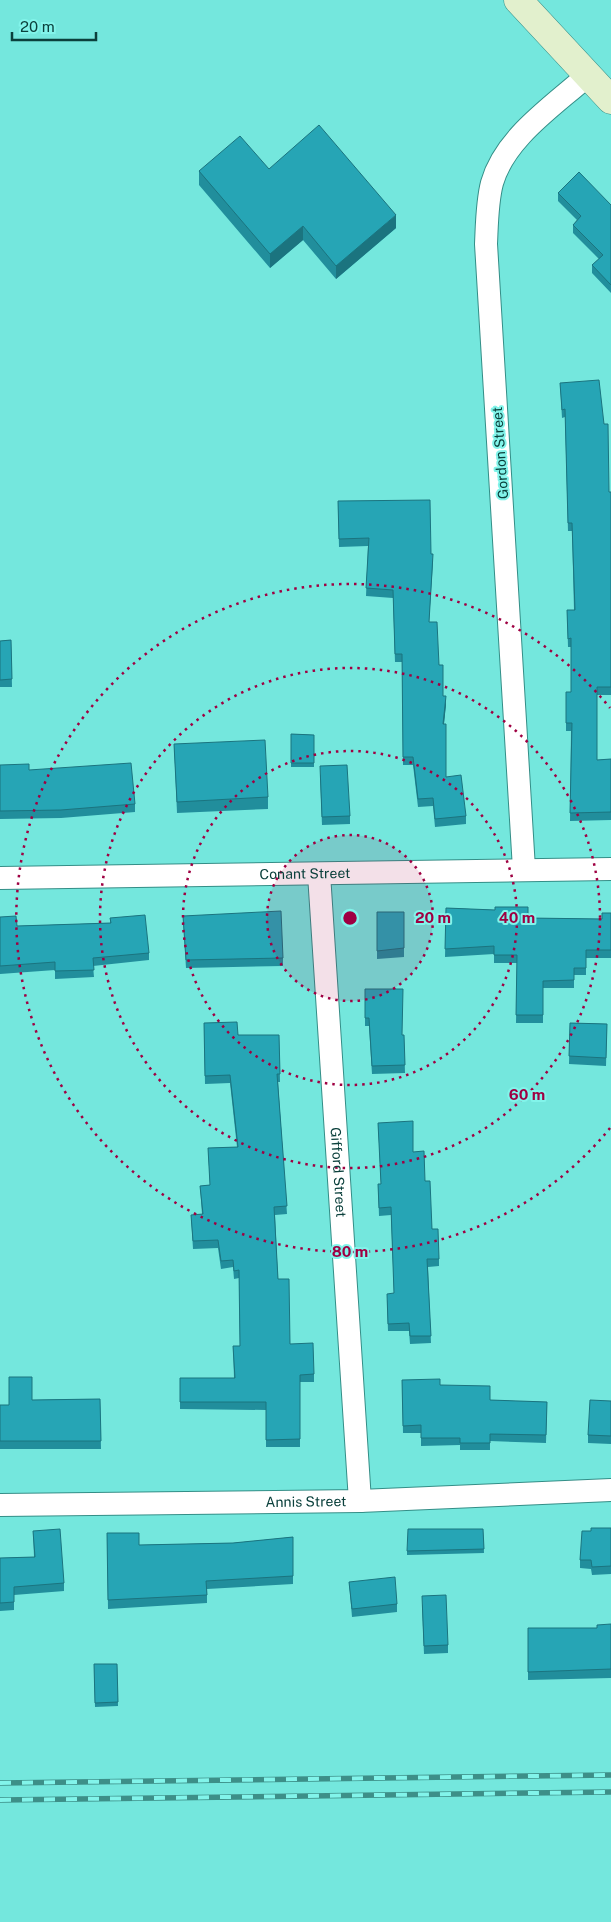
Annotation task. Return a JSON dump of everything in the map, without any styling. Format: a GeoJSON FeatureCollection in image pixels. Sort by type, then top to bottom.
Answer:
{"type":"FeatureCollection","features":[{"type":"Feature","properties":{"kind":"main road"},"geometry":{"type":"LineString","coordinates":[[518,0],[611,100]]}},
{"type":"Feature","properties":{"kind":"street","name":"Gordon Street"},"geometry":{"type":"LineString","coordinates":[[524,869],[486,244],[488,209],[492,182],[504,158],[520,137],[588,75]]}},
{"type":"Feature","properties":{"kind":"street","name":"Conant Street"},"geometry":{"type":"LineString","coordinates":[[0,878],[611,869]]}},
{"type":"Feature","properties":{"kind":"street","name":"Gifford Street"},"geometry":{"type":"LineString","coordinates":[[319,874],[360,1501]]}},
{"type":"Feature","properties":{"kind":"street","name":"Annis Street"},"geometry":{"type":"LineString","coordinates":[[0,1505],[360,1501],[611,1490]]}},
{"type":"Feature","properties":{"kind":"building"},"geometry":{"type":"Polygon","coordinates":[[[319,125],[396,215],[336,266],[303,226],[270,254],[199,171],[240,136],[269,169],[319,125]]]}},
{"type":"Feature","properties":{"kind":"building"},"geometry":{"type":"Polygon","coordinates":[[[579,172],[611,205],[611,285],[592,265],[603,255],[573,225],[581,216],[558,193],[579,172]]]}},
{"type":"Feature","properties":{"kind":"building"},"geometry":{"type":"Polygon","coordinates":[[[599,380],[604,424],[608,424],[609,492],[611,492],[611,687],[597,687],[597,760],[611,759],[611,812],[570,813],[572,723],[566,723],[566,692],[571,692],[571,638],[568,639],[567,610],[575,610],[572,523],[568,523],[565,409],[562,410],[560,383],[599,380]]]}},
{"type":"Feature","properties":{"kind":"building"},"geometry":{"type":"Polygon","coordinates":[[[430,500],[431,554],[433,554],[429,622],[437,622],[439,665],[443,665],[443,696],[446,696],[443,724],[446,724],[446,777],[461,775],[466,816],[435,819],[433,798],[418,799],[413,757],[403,757],[402,654],[395,654],[393,590],[366,588],[369,538],[339,539],[338,501],[430,500]]]}},
{"type":"Feature","properties":{"kind":"building"},"geometry":{"type":"Polygon","coordinates":[[[11,640],[12,679],[0,680],[0,641],[11,640]]]}},
{"type":"Feature","properties":{"kind":"building"},"geometry":{"type":"Polygon","coordinates":[[[291,734],[314,735],[314,763],[291,763],[291,734]]]}},
{"type":"Feature","properties":{"kind":"building"},"geometry":{"type":"Polygon","coordinates":[[[265,740],[268,797],[177,802],[174,744],[265,740]]]}},
{"type":"Feature","properties":{"kind":"building"},"geometry":{"type":"Polygon","coordinates":[[[131,763],[135,804],[61,810],[0,811],[0,765],[29,764],[29,770],[131,763]]]}},
{"type":"Feature","properties":{"kind":"building"},"geometry":{"type":"Polygon","coordinates":[[[347,765],[350,816],[322,817],[320,766],[347,765]]]}},
{"type":"Feature","properties":{"kind":"building"},"geometry":{"type":"Polygon","coordinates":[[[495,907],[528,907],[528,918],[602,919],[602,913],[611,913],[611,950],[586,950],[586,968],[574,968],[574,980],[543,981],[543,1015],[516,1015],[517,955],[494,955],[494,946],[445,949],[446,908],[495,910],[495,907]]]}},
{"type":"Feature","properties":{"kind":"building"},"geometry":{"type":"Polygon","coordinates":[[[281,911],[283,958],[186,960],[183,916],[281,911]]]}},
{"type":"Feature","properties":{"kind":"building"},"geometry":{"type":"Polygon","coordinates":[[[377,912],[404,912],[404,948],[377,951],[377,912]]]}},
{"type":"Feature","properties":{"kind":"building"},"geometry":{"type":"Polygon","coordinates":[[[145,915],[149,953],[93,958],[94,970],[55,971],[55,962],[0,966],[0,917],[16,916],[17,926],[111,923],[110,918],[145,915]]]}},
{"type":"Feature","properties":{"kind":"building"},"geometry":{"type":"Polygon","coordinates":[[[365,989],[403,989],[402,1035],[404,1035],[405,1065],[372,1066],[369,1018],[365,1018],[365,989]]]}},
{"type":"Feature","properties":{"kind":"building"},"geometry":{"type":"Polygon","coordinates":[[[237,1022],[238,1035],[279,1035],[280,1074],[277,1074],[287,1206],[274,1207],[278,1279],[289,1279],[290,1344],[313,1343],[314,1374],[300,1375],[300,1439],[266,1440],[266,1402],[180,1402],[180,1378],[235,1378],[233,1346],[240,1346],[239,1270],[234,1271],[233,1260],[221,1261],[218,1240],[193,1241],[191,1215],[203,1214],[200,1186],[210,1185],[208,1148],[238,1147],[230,1075],[205,1076],[204,1023],[237,1022]]]}},
{"type":"Feature","properties":{"kind":"building"},"geometry":{"type":"Polygon","coordinates":[[[570,1023],[607,1024],[606,1058],[569,1056],[570,1023]]]}},
{"type":"Feature","properties":{"kind":"building"},"geometry":{"type":"Polygon","coordinates":[[[413,1121],[413,1152],[424,1151],[425,1181],[430,1181],[432,1229],[438,1229],[439,1259],[427,1259],[431,1336],[410,1336],[409,1323],[388,1324],[387,1294],[394,1293],[391,1207],[379,1208],[378,1184],[381,1184],[378,1123],[413,1121]]]}},
{"type":"Feature","properties":{"kind":"building"},"geometry":{"type":"Polygon","coordinates":[[[9,1377],[32,1377],[32,1400],[100,1399],[101,1441],[0,1441],[0,1405],[9,1405],[9,1377]]]}},
{"type":"Feature","properties":{"kind":"building"},"geometry":{"type":"Polygon","coordinates":[[[440,1379],[440,1385],[490,1386],[490,1400],[547,1402],[546,1435],[490,1434],[490,1443],[460,1443],[460,1438],[421,1438],[421,1425],[403,1426],[402,1380],[440,1379]]]}},
{"type":"Feature","properties":{"kind":"building"},"geometry":{"type":"Polygon","coordinates":[[[590,1400],[611,1401],[611,1436],[588,1435],[590,1400]]]}},
{"type":"Feature","properties":{"kind":"building"},"geometry":{"type":"Polygon","coordinates":[[[591,1528],[611,1528],[611,1566],[592,1567],[591,1560],[580,1560],[582,1531],[591,1531],[591,1528]]]}},
{"type":"Feature","properties":{"kind":"building"},"geometry":{"type":"Polygon","coordinates":[[[60,1529],[64,1583],[14,1587],[14,1602],[0,1603],[0,1558],[35,1557],[33,1531],[60,1529]]]}},
{"type":"Feature","properties":{"kind":"building"},"geometry":{"type":"Polygon","coordinates":[[[408,1529],[483,1529],[484,1549],[407,1551],[408,1529]]]}},
{"type":"Feature","properties":{"kind":"building"},"geometry":{"type":"Polygon","coordinates":[[[107,1533],[139,1533],[139,1545],[233,1543],[293,1537],[293,1576],[206,1581],[207,1595],[108,1600],[107,1533]]]}},
{"type":"Feature","properties":{"kind":"building"},"geometry":{"type":"Polygon","coordinates":[[[395,1577],[397,1604],[352,1609],[349,1582],[395,1577]]]}},
{"type":"Feature","properties":{"kind":"building"},"geometry":{"type":"Polygon","coordinates":[[[446,1595],[448,1645],[424,1646],[422,1596],[446,1595]]]}},
{"type":"Feature","properties":{"kind":"building"},"geometry":{"type":"Polygon","coordinates":[[[611,1624],[611,1669],[528,1672],[528,1628],[597,1628],[597,1625],[611,1624]]]}},
{"type":"Feature","properties":{"kind":"building"},"geometry":{"type":"Polygon","coordinates":[[[94,1664],[117,1664],[118,1702],[95,1703],[94,1664]]]}},
{"type":"Feature","properties":{"kind":"railway"},"geometry":{"type":"LineString","coordinates":[[0,1783],[611,1775]]}},
{"type":"Feature","properties":{"kind":"railway"},"geometry":{"type":"LineString","coordinates":[[0,1800],[611,1792]]}}]}
